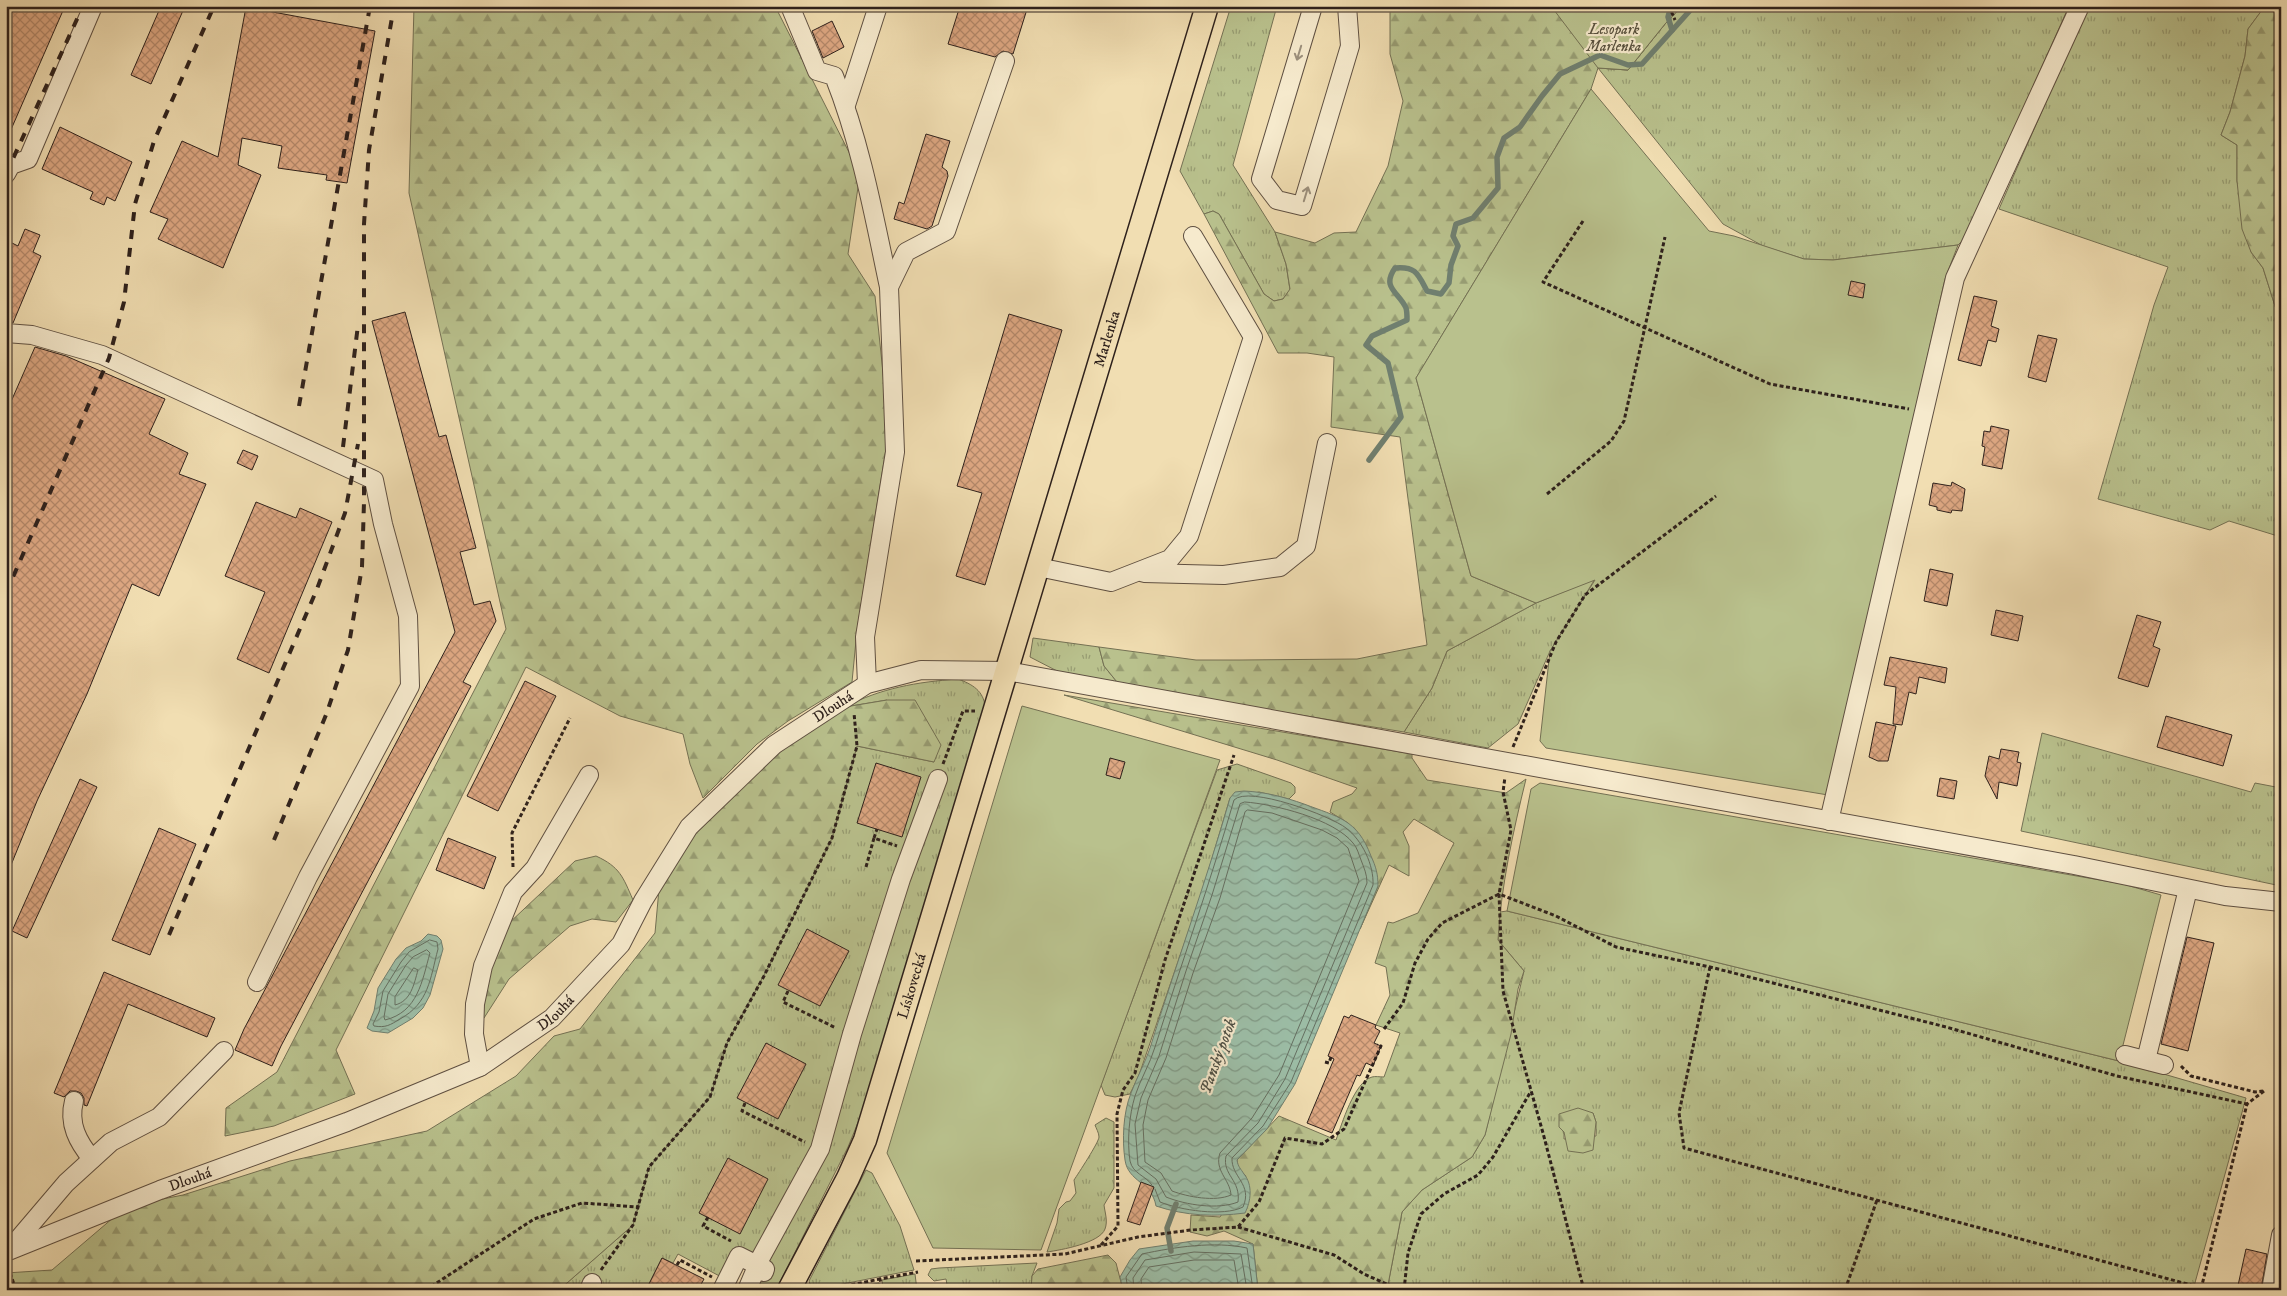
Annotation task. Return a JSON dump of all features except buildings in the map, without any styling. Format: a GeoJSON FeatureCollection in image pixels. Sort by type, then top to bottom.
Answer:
{"type":"FeatureCollection","features":[{"type":"Feature","properties":{"kind":"main road","name":"Marlenka"},"geometry":{"type":"LineString","coordinates":[[1007,671],[1208,6]]}},
{"type":"Feature","properties":{"kind":"main road","name":"Lískovecká"},"geometry":{"type":"LineString","coordinates":[[789,1290],[848,1178],[865,1140],[1007,671]]}},
{"type":"Feature","properties":{"kind":"street"},"geometry":{"type":"LineString","coordinates":[[6,174],[11,165],[28,159],[93,6]]}},
{"type":"Feature","properties":{"kind":"street"},"geometry":{"type":"LineString","coordinates":[[790,6],[817,71],[834,76],[846,105],[872,206],[890,287],[895,452],[865,637],[867,684]]}},
{"type":"Feature","properties":{"kind":"street"},"geometry":{"type":"LineString","coordinates":[[846,105],[878,6]]}},
{"type":"Feature","properties":{"kind":"street"},"geometry":{"type":"LineString","coordinates":[[1314,6],[1261,179],[1277,200],[1302,206],[1350,46],[1347,6]]}},
{"type":"Feature","properties":{"kind":"street"},"geometry":{"type":"LineString","coordinates":[[1829,821],[1955,278],[2080,6]]}},
{"type":"Feature","properties":{"kind":"street"},"geometry":{"type":"LineString","coordinates":[[890,287],[906,252],[946,231],[1005,61]]}},
{"type":"Feature","properties":{"kind":"street"},"geometry":{"type":"LineString","coordinates":[[1038,567],[1111,582],[1170,559],[1189,536],[1253,337],[1193,236]]}},
{"type":"Feature","properties":{"kind":"street"},"geometry":{"type":"LineString","coordinates":[[6,333],[32,335],[102,355],[374,480],[383,524],[408,616],[410,686],[308,878],[257,982]]}},
{"type":"Feature","properties":{"kind":"street"},"geometry":{"type":"LineString","coordinates":[[1138,573],[1224,575],[1280,567],[1306,546],[1327,443]]}},
{"type":"Feature","properties":{"kind":"street","name":"Dlouhá"},"geometry":{"type":"LineString","coordinates":[[6,1252],[160,1190],[346,1122],[480,1067],[552,1018],[621,944],[643,901],[688,827],[774,745],[867,684],[921,670],[1007,671],[2074,865],[2225,896],[2281,902]]}},
{"type":"Feature","properties":{"kind":"street"},"geometry":{"type":"LineString","coordinates":[[480,1067],[474,1034],[475,1004],[483,966],[513,892],[535,868],[588,775]]}},
{"type":"Feature","properties":{"kind":"street"},"geometry":{"type":"LineString","coordinates":[[746,1290],[759,1261],[820,1149],[852,1034],[912,851],[938,779]]}},
{"type":"Feature","properties":{"kind":"street"},"geometry":{"type":"LineString","coordinates":[[2146,1060],[2188,889]]}},
{"type":"Feature","properties":{"kind":"street"},"geometry":{"type":"LineString","coordinates":[[6,1252],[66,1183],[92,1159],[111,1142],[159,1117],[224,1051]]}},
{"type":"Feature","properties":{"kind":"street"},"geometry":{"type":"LineString","coordinates":[[2125,1055],[2171,1064]]}},
{"type":"Feature","properties":{"kind":"street"},"geometry":{"type":"LineString","coordinates":[[74,1101],[72,1110],[75,1132],[82,1146],[92,1159]]}},
{"type":"Feature","properties":{"kind":"street"},"geometry":{"type":"LineString","coordinates":[[2271,1290],[2281,1235]]}},
{"type":"Feature","properties":{"kind":"street"},"geometry":{"type":"LineString","coordinates":[[724,1287],[740,1256],[759,1261],[765,1270],[755,1290]]}},
{"type":"Feature","properties":{"kind":"path"},"geometry":{"type":"LineString","coordinates":[[1669,6],[1675,20]]}},
{"type":"Feature","properties":{"kind":"path"},"geometry":{"type":"LineString","coordinates":[[1583,221],[1543,282],[1770,384],[1924,411]]}},
{"type":"Feature","properties":{"kind":"path"},"geometry":{"type":"LineString","coordinates":[[1547,494],[1611,441],[1624,421],[1665,237]]}},
{"type":"Feature","properties":{"kind":"path"},"geometry":{"type":"LineString","coordinates":[[1584,1290],[1503,991],[1499,894],[1511,830],[1503,792],[1507,762],[1556,642],[1585,595],[1716,496]]}},
{"type":"Feature","properties":{"kind":"path"},"geometry":{"type":"LineString","coordinates":[[590,1286],[633,1225],[649,1167],[710,1097],[727,1043],[764,976],[832,838],[857,746],[852,694]]}},
{"type":"Feature","properties":{"kind":"path"},"geometry":{"type":"LineString","coordinates":[[938,779],[963,711],[994,712]]}},
{"type":"Feature","properties":{"kind":"path"},"geometry":{"type":"LineString","coordinates":[[513,892],[512,833],[570,718]]}},
{"type":"Feature","properties":{"kind":"path"},"geometry":{"type":"LineString","coordinates":[[1099,1246],[1118,1226],[1117,1114],[1123,1090],[1135,1073],[1165,960],[1234,755]]}},
{"type":"Feature","properties":{"kind":"path"},"geometry":{"type":"LineString","coordinates":[[866,867],[877,829]]}},
{"type":"Feature","properties":{"kind":"path"},"geometry":{"type":"LineString","coordinates":[[874,838],[912,851]]}},
{"type":"Feature","properties":{"kind":"path"},"geometry":{"type":"LineString","coordinates":[[1384,1028],[1403,1003],[1415,963],[1428,939],[1442,923],[1499,894],[1556,916],[1616,947],[1710,967],[1946,1027],[2117,1076],[2248,1104]]}},
{"type":"Feature","properties":{"kind":"path"},"geometry":{"type":"LineString","coordinates":[[1710,967],[1679,1113],[1684,1148],[2201,1289],[2248,1104],[2264,1091],[2255,1092],[2191,1076],[2171,1064]]}},
{"type":"Feature","properties":{"kind":"path"},"geometry":{"type":"LineString","coordinates":[[788,991],[783,1002],[852,1034]]}},
{"type":"Feature","properties":{"kind":"path"},"geometry":{"type":"LineString","coordinates":[[1238,1227],[1260,1202],[1285,1138],[1322,1144],[1344,1129],[1381,1046],[1377,1045]]}},
{"type":"Feature","properties":{"kind":"path"},"geometry":{"type":"LineString","coordinates":[[1325,1062],[1328,1063],[1331,1057]]}},
{"type":"Feature","properties":{"kind":"path"},"geometry":{"type":"LineString","coordinates":[[1404,1290],[1408,1253],[1421,1214],[1444,1194],[1478,1175],[1493,1157],[1531,1091]]}},
{"type":"Feature","properties":{"kind":"path"},"geometry":{"type":"LineString","coordinates":[[745,1103],[742,1111],[820,1149]]}},
{"type":"Feature","properties":{"kind":"path"},"geometry":{"type":"LineString","coordinates":[[1845,1290],[1877,1200]]}},
{"type":"Feature","properties":{"kind":"path"},"geometry":{"type":"LineString","coordinates":[[426,1290],[534,1219],[582,1202],[638,1207]]}},
{"type":"Feature","properties":{"kind":"path"},"geometry":{"type":"LineString","coordinates":[[708,1218],[703,1226],[759,1261]]}},
{"type":"Feature","properties":{"kind":"path"},"geometry":{"type":"LineString","coordinates":[[916,1261],[1065,1254],[1156,1235],[1238,1227],[1334,1255],[1364,1274],[1400,1290]]}},
{"type":"Feature","properties":{"kind":"path"},"geometry":{"type":"LineString","coordinates":[[6,1252],[7,1265],[16,1290]]}},
{"type":"Feature","properties":{"kind":"path"},"geometry":{"type":"LineString","coordinates":[[677,1265],[680,1260],[724,1287]]}},
{"type":"Feature","properties":{"kind":"path"},"geometry":{"type":"LineString","coordinates":[[826,1290],[918,1272]]}},
{"type":"Feature","properties":{"kind":"path"},"geometry":{"type":"LineString","coordinates":[[880,1279],[882,1288]]}},
{"type":"Feature","properties":{"kind":"green space"},"geometry":{"type":"Polygon","coordinates":[[[414,6],[775,6],[860,174],[848,254],[875,296],[889,430],[857,630],[852,682],[788,721],[757,744],[703,798],[690,764],[683,734],[620,716],[526,667],[336,1050],[355,1094],[274,1126],[225,1136],[226,1108],[277,1072],[506,629],[409,193],[414,6]]]}},
{"type":"Feature","properties":{"kind":"green space"},"geometry":{"type":"Polygon","coordinates":[[[1231,6],[1277,6],[1233,165],[1275,232],[1286,264],[1290,290],[1283,299],[1274,301],[1264,294],[1219,214],[1213,211],[1204,214],[1180,171],[1231,6]]]}},
{"type":"Feature","properties":{"kind":"green space"},"geometry":{"type":"Polygon","coordinates":[[[1390,6],[1682,6],[1628,70],[1598,68],[1591,89],[1416,378],[1471,576],[1536,603],[1447,651],[1432,688],[1404,732],[1233,704],[1117,682],[1104,666],[1099,647],[1196,660],[1240,660],[1357,659],[1427,645],[1400,437],[1331,427],[1334,357],[1307,353],[1278,353],[1204,214],[1213,211],[1219,214],[1264,294],[1274,301],[1283,299],[1290,289],[1286,264],[1275,232],[1315,243],[1334,233],[1356,232],[1388,166],[1403,101],[1390,54],[1390,6]]]}},
{"type":"Feature","properties":{"kind":"green space","name":"Lesopark Marlenka"},"geometry":{"type":"Polygon","coordinates":[[[1551,6],[1682,6],[1628,70],[1598,68],[1551,6]]]}},
{"type":"Feature","properties":{"kind":"green space"},"geometry":{"type":"Polygon","coordinates":[[[1682,6],[2069,6],[1966,237],[1958,245],[1833,260],[1804,259],[1763,246],[1723,224],[1598,68],[1628,70],[1682,6]]]}},
{"type":"Feature","properties":{"kind":"green space"},"geometry":{"type":"Polygon","coordinates":[[[2088,6],[2265,6],[2248,29],[2245,56],[2230,112],[2221,135],[2237,145],[2237,181],[2251,252],[2263,268],[2281,325],[2281,537],[2229,521],[2210,530],[2098,499],[2154,305],[2168,267],[1999,209],[2088,6]]]}},
{"type":"Feature","properties":{"kind":"green space"},"geometry":{"type":"Polygon","coordinates":[[[2265,6],[2281,6],[2281,325],[2263,268],[2251,252],[2242,229],[2237,181],[2237,145],[2221,135],[2230,112],[2245,56],[2248,29],[2265,6]]]}},
{"type":"Feature","properties":{"kind":"green space"},"geometry":{"type":"Polygon","coordinates":[[[1591,89],[1709,231],[1734,236],[1804,259],[1833,260],[1958,245],[1945,279],[1828,795],[1546,748],[1540,741],[1550,651],[1595,580],[1536,603],[1471,576],[1416,378],[1591,89]]]}},
{"type":"Feature","properties":{"kind":"green space"},"geometry":{"type":"Polygon","coordinates":[[[1595,579],[1550,651],[1518,724],[1488,748],[1404,732],[1432,688],[1447,651],[1536,603],[1595,579]]]}},
{"type":"Feature","properties":{"kind":"green space"},"geometry":{"type":"Polygon","coordinates":[[[1033,638],[1099,647],[1104,666],[1117,682],[1059,672],[1030,657],[1033,638]]]}},
{"type":"Feature","properties":{"kind":"green space"},"geometry":{"type":"Polygon","coordinates":[[[958,679],[968,683],[980,692],[985,707],[866,1103],[848,1147],[776,1290],[755,1290],[765,1269],[740,1256],[727,1280],[678,1254],[673,1263],[662,1258],[646,1290],[559,1290],[633,1225],[649,1167],[710,1097],[727,1043],[771,962],[832,838],[857,746],[934,762],[887,700],[845,707],[872,695],[900,687],[958,679]]]}},
{"type":"Feature","properties":{"kind":"green space"},"geometry":{"type":"Polygon","coordinates":[[[1064,695],[1412,754],[1412,758],[1427,780],[1506,793],[1526,779],[1508,859],[1498,940],[1524,971],[1518,989],[1511,1034],[1485,1135],[1472,1157],[1422,1190],[1402,1212],[1387,1290],[1258,1290],[1253,1244],[1224,1231],[1207,1236],[1190,1232],[1191,1215],[1220,1217],[1246,1176],[1238,1168],[1237,1160],[1279,1116],[1336,1140],[1345,1114],[1360,1087],[1366,1080],[1372,1077],[1384,1077],[1400,1033],[1376,1025],[1390,995],[1386,967],[1375,963],[1388,922],[1393,923],[1418,913],[1454,843],[1414,819],[1403,832],[1409,846],[1409,876],[1389,865],[1360,929],[1378,886],[1348,823],[1330,812],[1333,802],[1352,794],[1357,788],[1277,760],[1064,695]]]}},
{"type":"Feature","properties":{"kind":"green space"},"geometry":{"type":"Polygon","coordinates":[[[887,700],[915,700],[941,745],[934,762],[857,746],[832,838],[771,962],[727,1043],[710,1097],[649,1167],[633,1225],[559,1290],[6,1290],[6,1273],[52,1270],[127,1206],[183,1195],[290,1161],[427,1131],[516,1076],[554,1036],[580,1029],[655,933],[660,878],[723,799],[782,747],[845,707],[887,700]]]}},
{"type":"Feature","properties":{"kind":"green space"},"geometry":{"type":"Polygon","coordinates":[[[1022,706],[1220,760],[1041,1250],[933,1248],[887,1153],[1022,706]]]}},
{"type":"Feature","properties":{"kind":"green space"},"geometry":{"type":"Polygon","coordinates":[[[2042,733],[2251,792],[2255,783],[2281,788],[2281,886],[2021,831],[2042,733]]]}},
{"type":"Feature","properties":{"kind":"green space"},"geometry":{"type":"Polygon","coordinates":[[[1237,764],[1291,783],[1295,787],[1295,793],[1289,799],[1259,792],[1230,798],[1202,892],[1139,1075],[1130,1094],[1115,1097],[1105,1095],[1101,1085],[1217,770],[1237,764]]]}},
{"type":"Feature","properties":{"kind":"green space"},"geometry":{"type":"Polygon","coordinates":[[[1540,783],[2123,884],[2161,895],[2119,1061],[1507,911],[1531,789],[1540,783]]]}},
{"type":"Feature","properties":{"kind":"green space"},"geometry":{"type":"Polygon","coordinates":[[[596,856],[616,869],[633,900],[616,922],[592,919],[570,926],[509,979],[484,1018],[481,1011],[488,966],[507,925],[575,861],[596,856]]]}},
{"type":"Feature","properties":{"kind":"green space"},"geometry":{"type":"Polygon","coordinates":[[[1507,911],[2119,1061],[2246,1098],[2193,1290],[1387,1290],[1402,1212],[1422,1190],[1472,1157],[1485,1135],[1524,971],[1498,940],[1500,912],[1507,911]],[[1593,1113],[1564,1132],[1564,1139],[1596,1136],[1596,1122],[1593,1113]]]}},
{"type":"Feature","properties":{"kind":"green space"},"geometry":{"type":"Polygon","coordinates":[[[1578,1108],[1593,1113],[1596,1122],[1593,1150],[1583,1153],[1568,1151],[1564,1132],[1559,1127],[1559,1114],[1578,1108]]]}},
{"type":"Feature","properties":{"kind":"green space"},"geometry":{"type":"Polygon","coordinates":[[[1106,1118],[1114,1122],[1114,1188],[1104,1205],[1105,1229],[1102,1234],[1088,1242],[1070,1248],[1047,1252],[1057,1223],[1059,1209],[1066,1202],[1070,1201],[1076,1193],[1074,1180],[1098,1140],[1099,1135],[1095,1125],[1106,1118]]]}},
{"type":"Feature","properties":{"kind":"green space"},"geometry":{"type":"Polygon","coordinates":[[[866,1170],[872,1173],[900,1226],[914,1270],[812,1290],[809,1281],[866,1170]]]}},
{"type":"Feature","properties":{"kind":"green space"},"geometry":{"type":"Polygon","coordinates":[[[1108,1255],[1116,1263],[1123,1290],[1031,1290],[1032,1276],[1038,1269],[1108,1255]]]}},
{"type":"Feature","properties":{"kind":"green space"},"geometry":{"type":"Polygon","coordinates":[[[1037,1263],[1032,1276],[1031,1290],[948,1290],[946,1279],[934,1281],[928,1275],[931,1269],[939,1268],[1037,1263]]]}},
{"type":"Feature","properties":{"kind":"green space"},"geometry":{"type":"Polygon","coordinates":[[[915,1274],[917,1290],[893,1290],[892,1287],[883,1288],[882,1280],[915,1274]]]}},
{"type":"Feature","properties":{"kind":"green space"},"geometry":{"type":"Polygon","coordinates":[[[879,1283],[880,1289],[844,1290],[879,1283]]]}},
{"type":"Feature","properties":{"kind":"water"},"geometry":{"type":"Polygon","coordinates":[[[1244,791],[1289,799],[1327,812],[1345,821],[1353,827],[1365,844],[1375,867],[1378,886],[1295,1084],[1267,1129],[1237,1160],[1250,1188],[1249,1203],[1245,1213],[1222,1215],[1189,1214],[1156,1206],[1150,1192],[1135,1178],[1127,1167],[1123,1135],[1125,1118],[1128,1101],[1150,1048],[1230,798],[1235,792],[1244,791]]]}},
{"type":"Feature","properties":{"kind":"water"},"geometry":{"type":"Polygon","coordinates":[[[428,934],[437,936],[441,940],[443,949],[430,995],[423,1008],[413,1018],[388,1033],[372,1031],[367,1028],[374,1011],[378,988],[396,959],[406,948],[421,941],[428,934]]]}},
{"type":"Feature","properties":{"kind":"water"},"geometry":{"type":"Polygon","coordinates":[[[1193,1241],[1234,1241],[1253,1244],[1258,1290],[1123,1290],[1120,1277],[1139,1249],[1193,1241]]]}},
{"type":"Feature","properties":{"kind":"waterway"},"geometry":{"type":"LineString","coordinates":[[1671,6],[1668,17],[1672,30]]}},
{"type":"Feature","properties":{"kind":"waterway","name":"Panský potok"},"geometry":{"type":"LineString","coordinates":[[1369,460],[1401,417],[1388,363],[1366,345],[1372,336],[1407,320],[1406,308],[1390,285],[1391,275],[1395,268],[1408,268],[1416,272],[1427,291],[1441,294],[1449,283],[1451,265],[1458,246],[1453,236],[1456,224],[1473,218],[1498,188],[1497,157],[1504,138],[1520,127],[1560,74],[1600,55],[1628,65],[1642,64],[1694,6]]}},
{"type":"Feature","properties":{"kind":"waterway","name":"Panský potok"},"geometry":{"type":"LineString","coordinates":[[1171,1251],[1167,1228],[1176,1204]]}},
{"type":"Feature","properties":{"kind":"railway"},"geometry":{"type":"LineString","coordinates":[[6,174],[83,6]]}},
{"type":"Feature","properties":{"kind":"railway"},"geometry":{"type":"LineString","coordinates":[[6,593],[109,358],[124,302],[135,204],[154,141],[214,6]]}},
{"type":"Feature","properties":{"kind":"railway"},"geometry":{"type":"LineString","coordinates":[[299,406],[370,6]]}},
{"type":"Feature","properties":{"kind":"railway"},"geometry":{"type":"LineString","coordinates":[[274,840],[326,715],[348,650],[362,567],[364,502],[364,224],[369,150],[394,6]]}},
{"type":"Feature","properties":{"kind":"railway"},"geometry":{"type":"LineString","coordinates":[[343,447],[358,325]]}},
{"type":"Feature","properties":{"kind":"railway"},"geometry":{"type":"LineString","coordinates":[[169,935],[317,589],[345,513],[358,444]]}}]}
